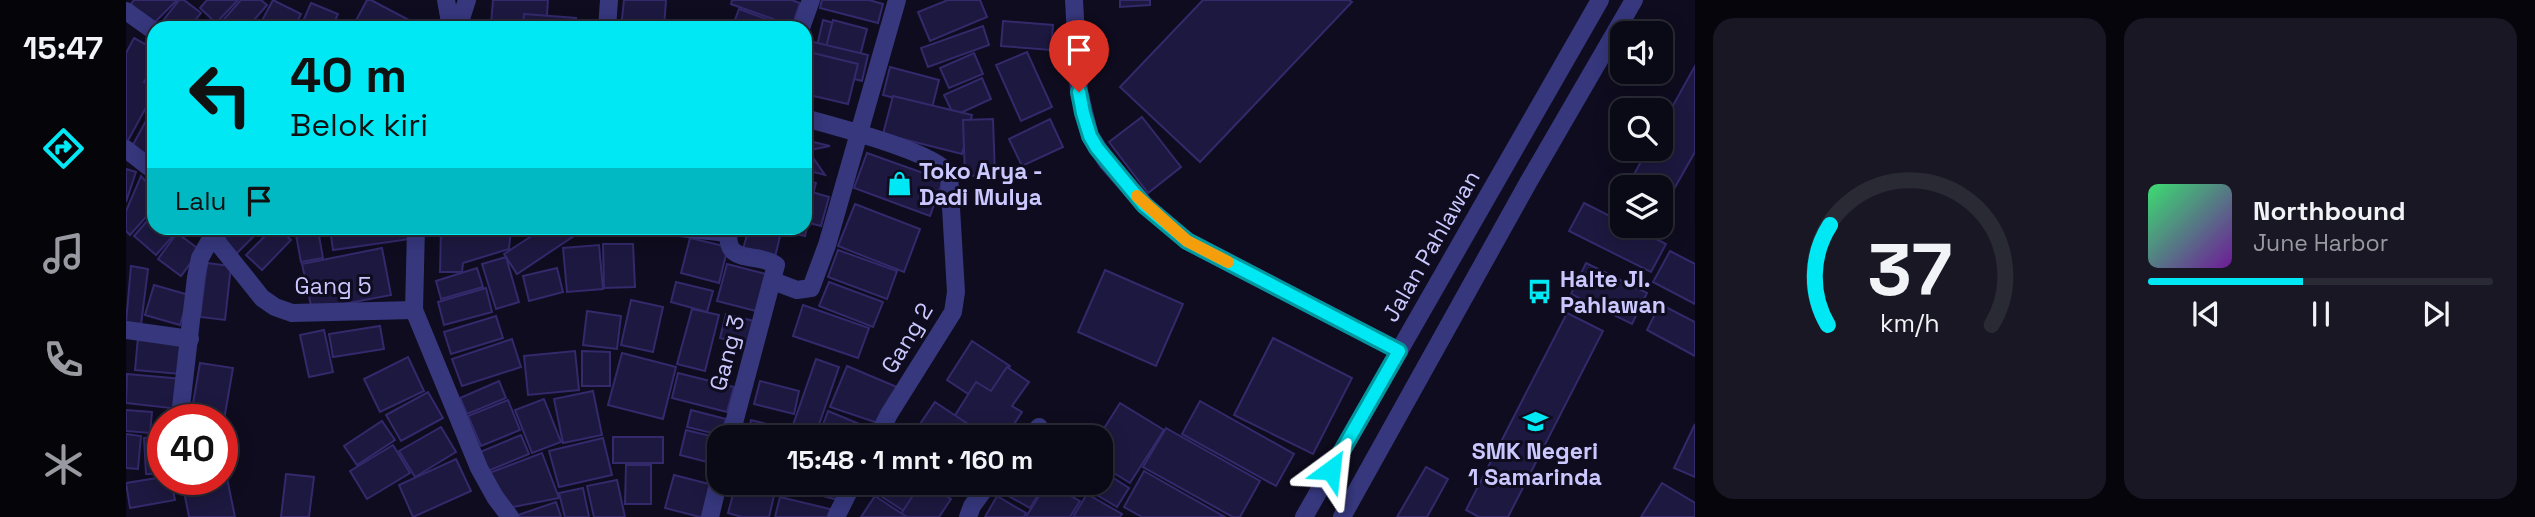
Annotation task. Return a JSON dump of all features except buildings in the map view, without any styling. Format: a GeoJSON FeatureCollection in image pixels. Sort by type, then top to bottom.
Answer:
{"type":"FeatureCollection","features":[{"type":"Feature","properties":{"kind":"street"},"geometry":{"type":"LineString","coordinates":[[446,0],[450,21]]}},
{"type":"Feature","properties":{"kind":"street"},"geometry":{"type":"LineString","coordinates":[[460,21],[467,0]]}},
{"type":"Feature","properties":{"kind":"street"},"geometry":{"type":"LineString","coordinates":[[608,21],[609,0]]}},
{"type":"Feature","properties":{"kind":"street"},"geometry":{"type":"LineString","coordinates":[[804,21],[811,0]]}},
{"type":"Feature","properties":{"kind":"street"},"geometry":{"type":"LineString","coordinates":[[730,235],[731,248],[736,254],[770,261],[776,265],[773,281],[797,290],[811,288],[827,244],[897,0]]}},
{"type":"Feature","properties":{"kind":"street"},"geometry":{"type":"LineString","coordinates":[[1074,0],[1079,92],[1090,136],[1107,162],[1144,205],[1187,241],[1399,351]]}},
{"type":"Feature","properties":{"kind":"street","name":"Jalan Pahlawan"},"geometry":{"type":"LineString","coordinates":[[1304,517],[1600,0]]}},
{"type":"Feature","properties":{"kind":"street"},"geometry":{"type":"LineString","coordinates":[[1342,517],[1528,181],[1634,0]]}},
{"type":"Feature","properties":{"kind":"street"},"geometry":{"type":"LineString","coordinates":[[126,11],[147,26]]}},
{"type":"Feature","properties":{"kind":"street"},"geometry":{"type":"LineString","coordinates":[[812,120],[857,133]]}},
{"type":"Feature","properties":{"kind":"street","name":"Gang 2"},"geometry":{"type":"LineString","coordinates":[[857,133],[938,162],[949,174],[956,292],[953,312],[884,425]]}},
{"type":"Feature","properties":{"kind":"street"},"geometry":{"type":"LineString","coordinates":[[126,149],[147,166]]}},
{"type":"Feature","properties":{"kind":"street"},"geometry":{"type":"LineString","coordinates":[[1505,166],[1528,181]]}},
{"type":"Feature","properties":{"kind":"street"},"geometry":{"type":"LineString","coordinates":[[181,404],[196,277],[208,235]]}},
{"type":"Feature","properties":{"kind":"street","name":"Gang 5"},"geometry":{"type":"LineString","coordinates":[[212,235],[262,298],[275,307],[292,313],[414,310]]}},
{"type":"Feature","properties":{"kind":"street"},"geometry":{"type":"LineString","coordinates":[[416,235],[414,310],[479,468],[510,517]]}},
{"type":"Feature","properties":{"kind":"street","name":"Gang 3"},"geometry":{"type":"LineString","coordinates":[[734,425],[773,281]]}},
{"type":"Feature","properties":{"kind":"street"},"geometry":{"type":"LineString","coordinates":[[126,330],[190,339]]}},
{"type":"Feature","properties":{"kind":"street"},"geometry":{"type":"LineString","coordinates":[[710,517],[715,495]]}},
{"type":"Feature","properties":{"kind":"street"},"geometry":{"type":"LineString","coordinates":[[836,517],[847,495]]}},
{"type":"Feature","properties":{"kind":"street"},"geometry":{"type":"LineString","coordinates":[[968,517],[980,495]]}},
{"type":"Feature","properties":{"kind":"slow traffic"},"geometry":{"type":"LineString","coordinates":[[1137,196],[1187,241],[1228,262]]}},
{"type":"Feature","properties":{"kind":"place","name":"Toko Arya - Dadi Mulya"},"geometry":{"type":"Point","coordinates":[899,184]}},
{"type":"Feature","properties":{"kind":"place","name":"Halte Jl. Pahlawan"},"geometry":{"type":"Point","coordinates":[1540,292]}},
{"type":"Feature","properties":{"kind":"place","name":"SMK Negeri 1 Samarinda"},"geometry":{"type":"Point","coordinates":[1535,421]}},
{"type":"Feature","properties":{"kind":"route"},"geometry":{"type":"LineString","coordinates":[[1079,92],[1090,136],[1107,162],[1144,205],[1187,241],[1399,351],[1331,470]]}}]}
